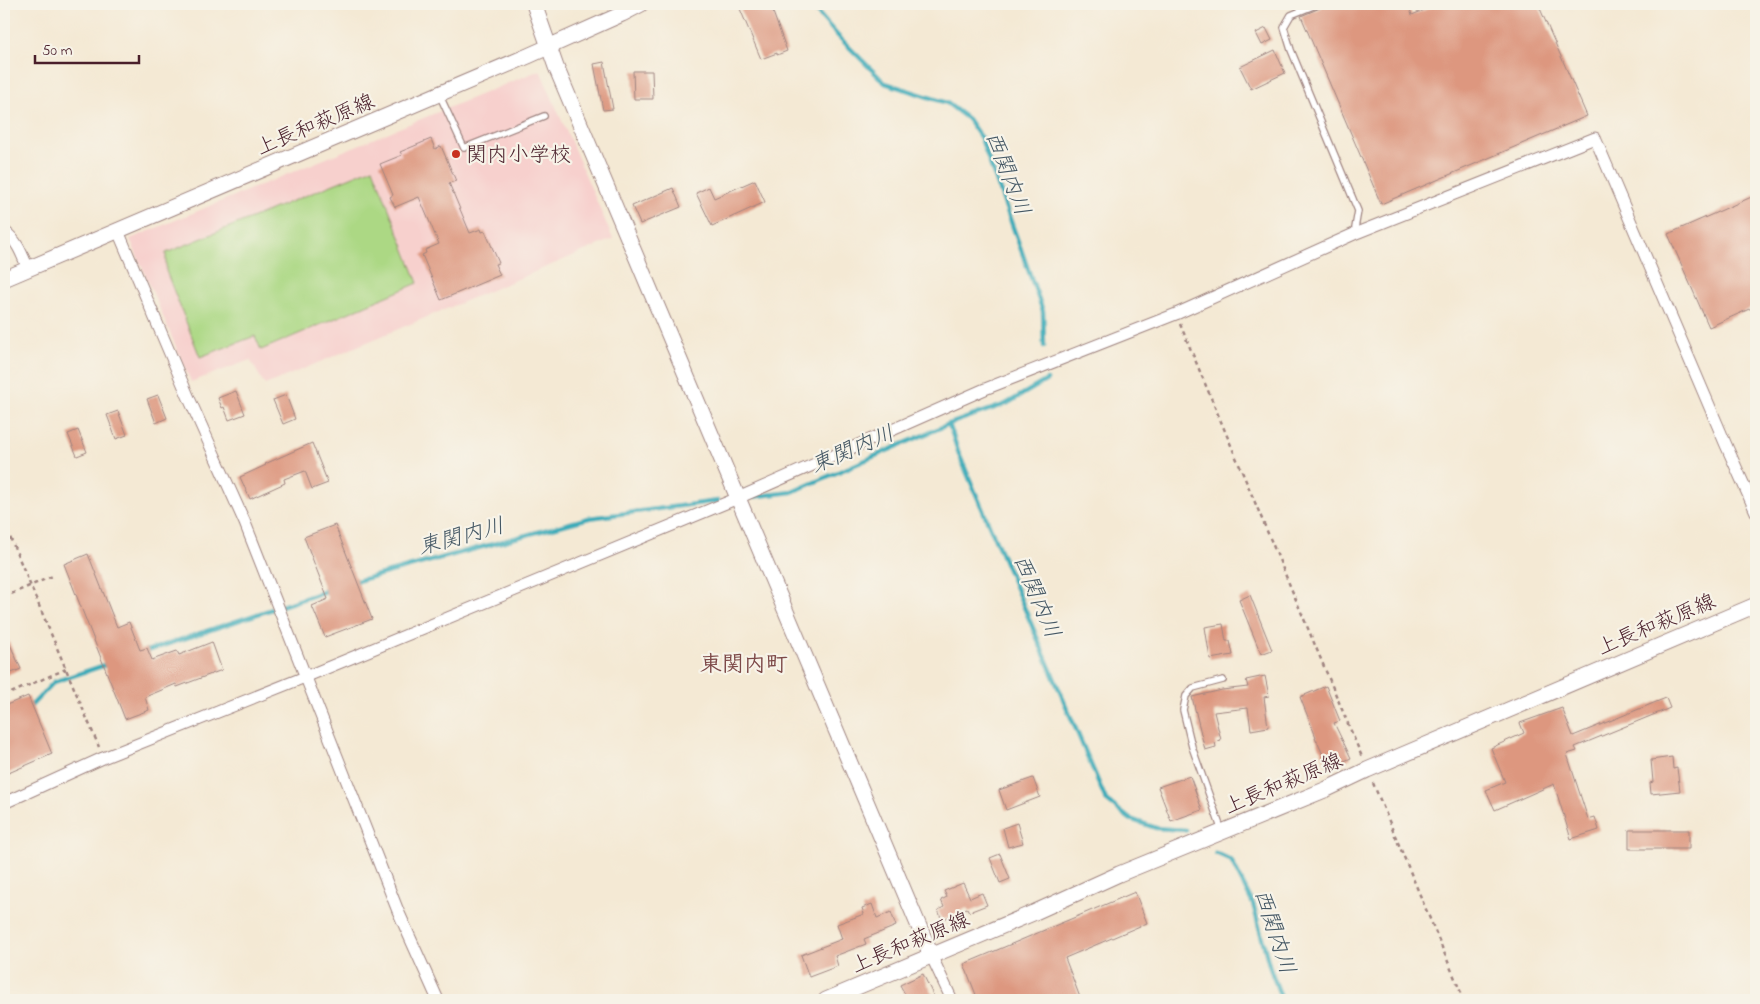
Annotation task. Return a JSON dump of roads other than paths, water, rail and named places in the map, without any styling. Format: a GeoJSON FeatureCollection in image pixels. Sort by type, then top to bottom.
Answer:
{"type":"FeatureCollection","features":[{"type":"Feature","properties":{"kind":"main road"},"geometry":{"type":"LineString","coordinates":[[534,4],[548,47],[932,956]]}},
{"type":"Feature","properties":{"kind":"main road","name":"上長和萩原線"},"geometry":{"type":"LineString","coordinates":[[4,279],[440,94],[622,14],[640,4]]}},
{"type":"Feature","properties":{"kind":"main road","name":"上長和萩原線"},"geometry":{"type":"LineString","coordinates":[[826,1000],[1222,831],[1327,789],[1756,605]]}},
{"type":"Feature","properties":{"kind":"street"},"geometry":{"type":"LineString","coordinates":[[4,803],[103,758],[305,677],[738,498],[985,389],[1176,314],[1354,234],[1595,138],[1756,512]]}},
{"type":"Feature","properties":{"kind":"street"},"geometry":{"type":"LineString","coordinates":[[4,231],[19,247],[28,268]]}},
{"type":"Feature","properties":{"kind":"street"},"geometry":{"type":"LineString","coordinates":[[118,231],[188,396],[245,523],[398,911],[438,1000]]}},
{"type":"Feature","properties":{"kind":"street"},"geometry":{"type":"LineString","coordinates":[[932,956],[952,1000]]}},
{"type":"Feature","properties":{"kind":"lane"},"geometry":{"type":"LineString","coordinates":[[1318,4],[1291,15],[1284,27],[1291,50],[1358,211],[1354,234]]}},
{"type":"Feature","properties":{"kind":"lane"},"geometry":{"type":"LineString","coordinates":[[440,94],[464,148],[544,116]]}},
{"type":"Feature","properties":{"kind":"lane"},"geometry":{"type":"LineString","coordinates":[[1222,680],[1193,688],[1186,696],[1183,710],[1192,747],[1222,831]]}},
{"type":"Feature","properties":{"kind":"waterway","name":"西関内川"},"geometry":{"type":"LineString","coordinates":[[810,4],[837,35],[885,83],[947,103],[968,119],[981,138],[1043,311],[1044,346]]}},
{"type":"Feature","properties":{"kind":"waterway","name":"東関内川"},"geometry":{"type":"LineString","coordinates":[[750,497],[792,492],[949,424],[1006,404],[1047,380]]}},
{"type":"Feature","properties":{"kind":"waterway","name":"西関内川"},"geometry":{"type":"LineString","coordinates":[[949,424],[959,454],[1106,800],[1130,819],[1156,828],[1186,830]]}},
{"type":"Feature","properties":{"kind":"waterway","name":"東関内川"},"geometry":{"type":"LineString","coordinates":[[353,582],[589,518],[718,501]]}},
{"type":"Feature","properties":{"kind":"waterway","name":"東関内川"},"geometry":{"type":"LineString","coordinates":[[144,652],[329,590]]}},
{"type":"Feature","properties":{"kind":"waterway","name":"東関内川"},"geometry":{"type":"LineString","coordinates":[[28,709],[54,682],[108,664]]}},
{"type":"Feature","properties":{"kind":"waterway","name":"西関内川"},"geometry":{"type":"LineString","coordinates":[[1216,853],[1231,860],[1253,904],[1270,968],[1282,1000]]}},
{"type":"Feature","properties":{"kind":"place","name":"関内小学校"},"geometry":{"type":"Point","coordinates":[456,154]}},
{"type":"Feature","properties":{"kind":"district","name":"東関内町"},"geometry":{"type":"Point","coordinates":[744,663]}}]}
